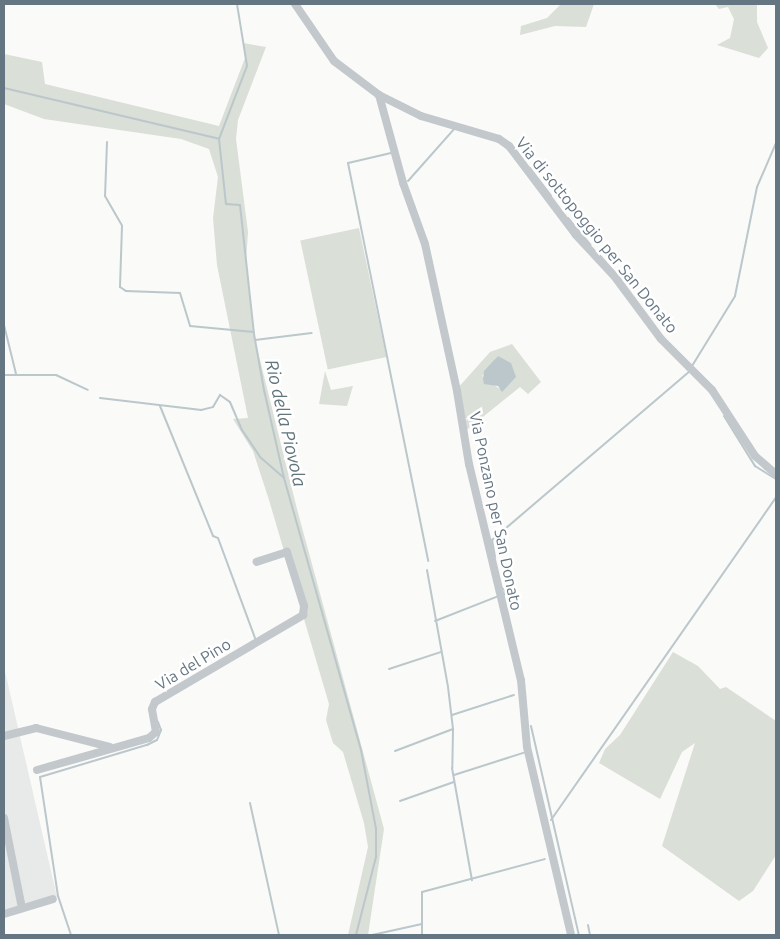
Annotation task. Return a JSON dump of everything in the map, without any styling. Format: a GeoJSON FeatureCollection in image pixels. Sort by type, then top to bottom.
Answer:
{"type":"FeatureCollection","features":[{"type":"Feature","properties":{"kind":"street","name":"Via di sottopoggio per San Donato"},"geometry":{"type":"LineString","coordinates":[[295,4],[334,61],[379,95],[421,116],[499,139],[510,146],[576,235],[615,278],[661,339],[712,390],[755,456],[776,474]]}},
{"type":"Feature","properties":{"kind":"street","name":"Via Ponzano per San Donato"},"geometry":{"type":"LineString","coordinates":[[379,95],[403,183],[425,244],[458,391],[469,464],[521,680],[528,751],[571,935]]}},
{"type":"Feature","properties":{"kind":"street","name":"Via del Pino"},"geometry":{"type":"LineString","coordinates":[[37,770],[153,736],[156,732],[152,710],[155,702],[303,615],[304,606],[287,552],[257,562]]}},
{"type":"Feature","properties":{"kind":"street"},"geometry":{"type":"LineString","coordinates":[[4,736],[36,728],[114,748]]}},
{"type":"Feature","properties":{"kind":"street"},"geometry":{"type":"LineString","coordinates":[[4,818],[22,908]]}},
{"type":"Feature","properties":{"kind":"street"},"geometry":{"type":"LineString","coordinates":[[4,914],[53,899]]}},
{"type":"Feature","properties":{"kind":"shaded area"},"geometry":{"type":"Polygon","coordinates":[[[561,4],[594,4],[586,27],[555,26],[520,35],[521,26],[547,18],[561,4]]]}},
{"type":"Feature","properties":{"kind":"shaded area"},"geometry":{"type":"Polygon","coordinates":[[[715,4],[757,4],[757,22],[768,48],[759,58],[717,45],[730,38],[734,19],[728,7],[719,9],[715,4]]]}},
{"type":"Feature","properties":{"kind":"shaded area"},"geometry":{"type":"Polygon","coordinates":[[[243,43],[266,47],[238,120],[236,139],[248,232],[246,261],[255,340],[297,509],[384,829],[368,935],[348,935],[368,847],[364,823],[343,752],[333,743],[326,720],[329,704],[269,500],[253,451],[233,419],[248,418],[217,265],[213,218],[218,177],[209,149],[181,139],[44,119],[4,104],[4,54],[42,62],[45,84],[219,126],[245,58],[243,43]]]}},
{"type":"Feature","properties":{"kind":"shaded area"},"geometry":{"type":"Polygon","coordinates":[[[359,228],[386,357],[328,370],[300,240],[359,228]]]}},
{"type":"Feature","properties":{"kind":"shaded area"},"geometry":{"type":"Polygon","coordinates":[[[512,344],[541,382],[528,394],[520,387],[463,433],[457,389],[490,352],[512,344]],[[498,356],[482,376],[500,389],[498,356]]]}},
{"type":"Feature","properties":{"kind":"shaded area"},"geometry":{"type":"Polygon","coordinates":[[[498,356],[511,363],[516,377],[502,392],[498,386],[484,384],[483,379],[484,371],[498,356]]]}},
{"type":"Feature","properties":{"kind":"shaded area"},"geometry":{"type":"Polygon","coordinates":[[[325,371],[331,390],[353,386],[347,406],[319,404],[325,371]]]}},
{"type":"Feature","properties":{"kind":"shaded area"},"geometry":{"type":"Polygon","coordinates":[[[673,652],[698,666],[720,689],[726,687],[776,721],[776,855],[753,891],[739,901],[662,846],[695,743],[682,752],[660,799],[599,763],[605,749],[620,735],[673,652]]]}},
{"type":"Feature","properties":{"kind":"shaded area"},"geometry":{"type":"Polygon","coordinates":[[[4,667],[57,897],[4,912],[4,667]]]}},
{"type":"Feature","properties":{"kind":"waterway","name":"Rio della Piovola"},"geometry":{"type":"LineString","coordinates":[[237,4],[247,66],[219,139],[226,204],[240,205],[254,334],[264,390],[284,478],[361,750],[376,829],[376,857],[356,935]]}},
{"type":"Feature","properties":{"kind":"waterway","name":"Rio della Piovola"},"geometry":{"type":"LineString","coordinates":[[4,88],[219,139]]}},
{"type":"Feature","properties":{"kind":"waterway"},"geometry":{"type":"LineString","coordinates":[[408,181],[455,128]]}},
{"type":"Feature","properties":{"kind":"waterway"},"geometry":{"type":"LineString","coordinates":[[107,142],[105,196],[122,226],[120,287],[126,291],[180,293],[190,326],[254,332]]}},
{"type":"Feature","properties":{"kind":"waterway"},"geometry":{"type":"LineString","coordinates":[[692,366],[735,296],[757,187],[776,143]]}},
{"type":"Feature","properties":{"kind":"waterway"},"geometry":{"type":"LineString","coordinates":[[391,153],[348,163],[428,561]]}},
{"type":"Feature","properties":{"kind":"waterway"},"geometry":{"type":"LineString","coordinates":[[530,168],[551,196]]}},
{"type":"Feature","properties":{"kind":"waterway"},"geometry":{"type":"LineString","coordinates":[[568,218],[591,245]]}},
{"type":"Feature","properties":{"kind":"waterway"},"geometry":{"type":"LineString","coordinates":[[596,251],[614,272]]}},
{"type":"Feature","properties":{"kind":"waterway"},"geometry":{"type":"LineString","coordinates":[[4,325],[16,374]]}},
{"type":"Feature","properties":{"kind":"waterway"},"geometry":{"type":"LineString","coordinates":[[255,340],[312,333]]}},
{"type":"Feature","properties":{"kind":"waterway"},"geometry":{"type":"LineString","coordinates":[[495,557],[492,540],[690,371]]}},
{"type":"Feature","properties":{"kind":"waterway"},"geometry":{"type":"LineString","coordinates":[[4,375],[56,375],[88,390]]}},
{"type":"Feature","properties":{"kind":"waterway"},"geometry":{"type":"LineString","coordinates":[[100,398],[201,410],[213,407],[220,395],[230,402],[242,430],[260,457],[284,478]]}},
{"type":"Feature","properties":{"kind":"waterway"},"geometry":{"type":"LineString","coordinates":[[160,406],[213,536],[218,538],[256,641]]}},
{"type":"Feature","properties":{"kind":"waterway"},"geometry":{"type":"LineString","coordinates":[[724,416],[755,466],[776,479]]}},
{"type":"Feature","properties":{"kind":"waterway"},"geometry":{"type":"LineString","coordinates":[[551,820],[776,498]]}},
{"type":"Feature","properties":{"kind":"waterway"},"geometry":{"type":"LineString","coordinates":[[427,570],[448,687],[453,729],[452,768],[472,880]]}},
{"type":"Feature","properties":{"kind":"waterway"},"geometry":{"type":"LineString","coordinates":[[502,588],[505,590],[504,595]]}},
{"type":"Feature","properties":{"kind":"waterway"},"geometry":{"type":"LineString","coordinates":[[435,621],[496,597]]}},
{"type":"Feature","properties":{"kind":"waterway"},"geometry":{"type":"LineString","coordinates":[[389,669],[441,652]]}},
{"type":"Feature","properties":{"kind":"waterway"},"geometry":{"type":"LineString","coordinates":[[452,715],[514,695]]}},
{"type":"Feature","properties":{"kind":"waterway"},"geometry":{"type":"LineString","coordinates":[[71,935],[58,896],[40,777],[147,745],[157,740],[161,730],[158,722]]}},
{"type":"Feature","properties":{"kind":"waterway"},"geometry":{"type":"LineString","coordinates":[[531,726],[579,935]]}},
{"type":"Feature","properties":{"kind":"waterway"},"geometry":{"type":"LineString","coordinates":[[395,751],[453,729]]}},
{"type":"Feature","properties":{"kind":"waterway"},"geometry":{"type":"LineString","coordinates":[[454,775],[526,752]]}},
{"type":"Feature","properties":{"kind":"waterway"},"geometry":{"type":"LineString","coordinates":[[400,801],[454,782]]}},
{"type":"Feature","properties":{"kind":"waterway"},"geometry":{"type":"LineString","coordinates":[[250,803],[279,935]]}},
{"type":"Feature","properties":{"kind":"waterway"},"geometry":{"type":"LineString","coordinates":[[422,935],[422,892],[545,859]]}},
{"type":"Feature","properties":{"kind":"waterway"},"geometry":{"type":"LineString","coordinates":[[372,935],[422,924]]}},
{"type":"Feature","properties":{"kind":"waterway"},"geometry":{"type":"LineString","coordinates":[[588,925],[590,935]]}}]}
